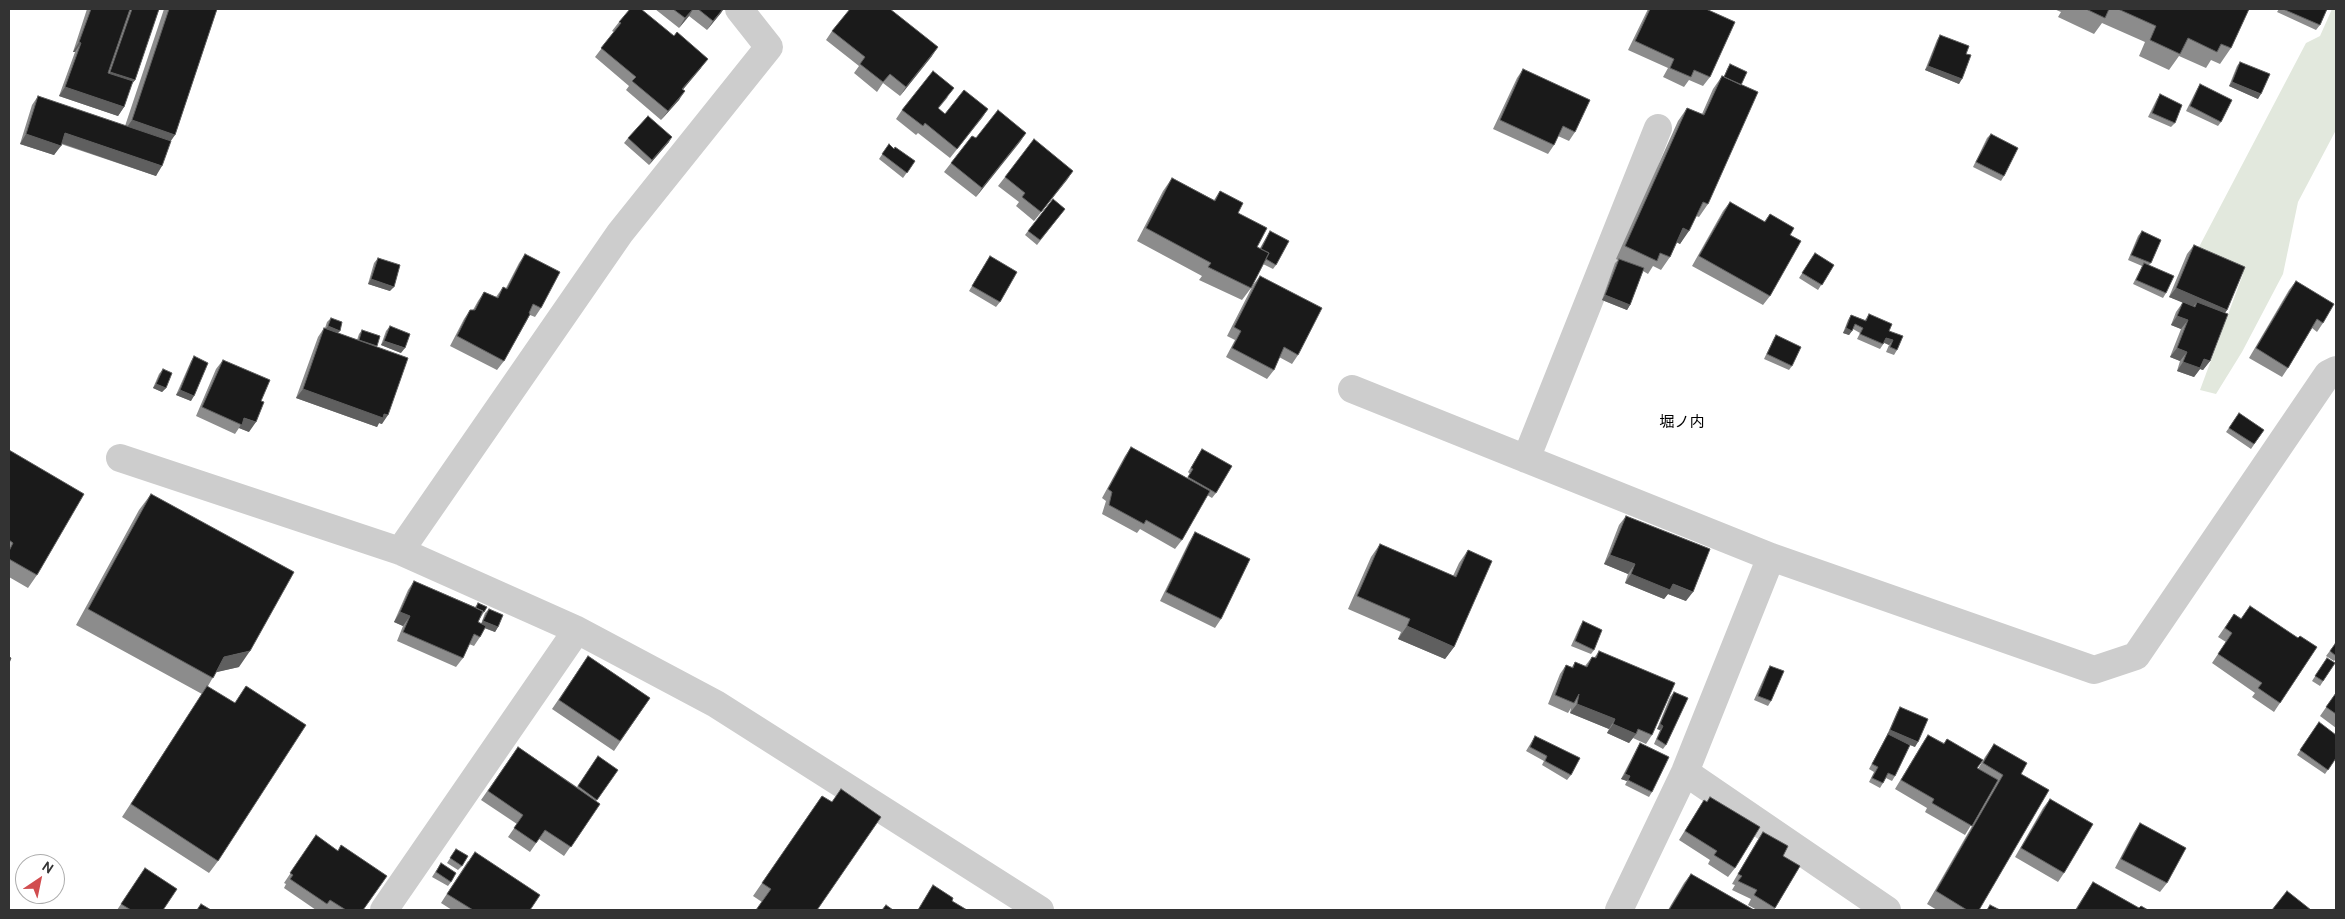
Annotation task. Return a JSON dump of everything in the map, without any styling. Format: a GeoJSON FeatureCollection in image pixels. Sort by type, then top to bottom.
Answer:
{"type":"FeatureCollection","features":[{"type":"Feature","properties":{"kind":"street"},"geometry":{"type":"LineString","coordinates":[[400,551],[620,233],[769,47],[739,9]]}},
{"type":"Feature","properties":{"kind":"street"},"geometry":{"type":"LineString","coordinates":[[1526,459],[1658,128]]}},
{"type":"Feature","properties":{"kind":"street"},"geometry":{"type":"LineString","coordinates":[[1352,389],[1771,557],[2094,670],[2136,656],[2328,374],[2336,370]]}},
{"type":"Feature","properties":{"kind":"street"},"geometry":{"type":"LineString","coordinates":[[120,458],[400,551],[577,630],[716,704],[1040,910]]}},
{"type":"Feature","properties":{"kind":"street"},"geometry":{"type":"LineString","coordinates":[[1619,910],[1685,772],[1771,557]]}},
{"type":"Feature","properties":{"kind":"street"},"geometry":{"type":"LineString","coordinates":[[384,910],[577,630]]}},
{"type":"Feature","properties":{"kind":"street"},"geometry":{"type":"LineString","coordinates":[[1685,772],[1887,910]]}},
{"type":"Feature","properties":{"kind":"shaded area"},"geometry":{"type":"Polygon","coordinates":[[[2332,9],[2336,9],[2336,130],[2298,202],[2283,274],[2242,352],[2216,394],[2200,390],[2243,274],[2199,247],[2306,43],[2320,36],[2332,9]]]}},
{"type":"Feature","properties":{"kind":"building"},"geometry":{"type":"Polygon","coordinates":[[[91,9],[130,9],[108,73],[133,81],[124,107],[65,87],[91,9]]]}},
{"type":"Feature","properties":{"kind":"building"},"geometry":{"type":"Polygon","coordinates":[[[132,9],[159,9],[135,80],[110,72],[132,9]]]}},
{"type":"Feature","properties":{"kind":"building"},"geometry":{"type":"Polygon","coordinates":[[[169,9],[217,9],[175,135],[132,120],[169,9]]]}},
{"type":"Feature","properties":{"kind":"building"},"geometry":{"type":"Polygon","coordinates":[[[630,9],[641,9],[674,36],[677,32],[708,59],[682,89],[685,91],[668,111],[632,81],[636,77],[601,48],[630,9]]]}},
{"type":"Feature","properties":{"kind":"building"},"geometry":{"type":"Polygon","coordinates":[[[673,9],[693,9],[685,18],[673,9]]]}},
{"type":"Feature","properties":{"kind":"building"},"geometry":{"type":"Polygon","coordinates":[[[698,9],[723,9],[713,21],[698,9]]]}},
{"type":"Feature","properties":{"kind":"building"},"geometry":{"type":"Polygon","coordinates":[[[850,9],[890,9],[938,47],[906,87],[890,74],[883,82],[860,64],[865,57],[832,31],[850,9]]]}},
{"type":"Feature","properties":{"kind":"building"},"geometry":{"type":"Polygon","coordinates":[[[1650,9],[1706,9],[1735,22],[1710,77],[1694,70],[1691,77],[1670,68],[1674,59],[1635,41],[1650,9]]]}},
{"type":"Feature","properties":{"kind":"building"},"geometry":{"type":"Polygon","coordinates":[[[2086,9],[2109,9],[2105,18],[2086,9]]]}},
{"type":"Feature","properties":{"kind":"building"},"geometry":{"type":"Polygon","coordinates":[[[2118,9],[2249,9],[2231,48],[2221,44],[2217,52],[2188,38],[2180,54],[2150,40],[2156,26],[2118,9]]]}},
{"type":"Feature","properties":{"kind":"building"},"geometry":{"type":"Polygon","coordinates":[[[2283,9],[2327,9],[2320,25],[2283,9]]]}},
{"type":"Feature","properties":{"kind":"building"},"geometry":{"type":"Polygon","coordinates":[[[1940,35],[1969,46],[1966,54],[1971,55],[1962,79],[1928,66],[1940,35]]]}},
{"type":"Feature","properties":{"kind":"building"},"geometry":{"type":"Polygon","coordinates":[[[2240,62],[2270,74],[2261,94],[2232,82],[2240,62]]]}},
{"type":"Feature","properties":{"kind":"building"},"geometry":{"type":"Polygon","coordinates":[[[1730,64],[1747,72],[1741,85],[1724,77],[1730,64]]]}},
{"type":"Feature","properties":{"kind":"building"},"geometry":{"type":"Polygon","coordinates":[[[1523,69],[1590,100],[1575,132],[1563,126],[1554,145],[1500,120],[1523,69]]]}},
{"type":"Feature","properties":{"kind":"building"},"geometry":{"type":"Polygon","coordinates":[[[933,71],[954,88],[938,108],[945,114],[964,90],[988,109],[957,149],[925,123],[923,126],[902,110],[933,71]]]}},
{"type":"Feature","properties":{"kind":"building"},"geometry":{"type":"Polygon","coordinates":[[[1722,76],[1758,92],[1708,204],[1703,202],[1689,231],[1683,228],[1670,257],[1660,253],[1657,261],[1625,246],[1687,108],[1704,115],[1722,76]]]}},
{"type":"Feature","properties":{"kind":"building"},"geometry":{"type":"Polygon","coordinates":[[[2200,84],[2232,100],[2221,122],[2190,106],[2200,84]]]}},
{"type":"Feature","properties":{"kind":"building"},"geometry":{"type":"Polygon","coordinates":[[[2160,94],[2182,105],[2175,123],[2152,113],[2160,94]]]}},
{"type":"Feature","properties":{"kind":"building"},"geometry":{"type":"Polygon","coordinates":[[[38,96],[171,141],[162,166],[65,133],[61,146],[26,134],[38,96]]]}},
{"type":"Feature","properties":{"kind":"building"},"geometry":{"type":"Polygon","coordinates":[[[998,110],[1026,133],[982,188],[951,163],[972,136],[976,138],[998,110]]]}},
{"type":"Feature","properties":{"kind":"building"},"geometry":{"type":"Polygon","coordinates":[[[648,116],[672,137],[652,160],[628,138],[648,116]]]}},
{"type":"Feature","properties":{"kind":"building"},"geometry":{"type":"Polygon","coordinates":[[[1991,134],[2018,148],[2004,176],[1976,162],[1991,134]]]}},
{"type":"Feature","properties":{"kind":"building"},"geometry":{"type":"Polygon","coordinates":[[[1034,139],[1073,171],[1041,212],[1022,197],[1025,193],[1005,177],[1034,139]]]}},
{"type":"Feature","properties":{"kind":"building"},"geometry":{"type":"Polygon","coordinates":[[[889,144],[915,161],[907,173],[882,154],[889,144]]]}},
{"type":"Feature","properties":{"kind":"building"},"geometry":{"type":"Polygon","coordinates":[[[1172,178],[1215,201],[1220,191],[1243,203],[1238,213],[1267,228],[1257,247],[1269,253],[1251,288],[1208,267],[1211,263],[1146,228],[1172,178]]]}},
{"type":"Feature","properties":{"kind":"building"},"geometry":{"type":"Polygon","coordinates":[[[1053,199],[1065,209],[1040,240],[1028,231],[1053,199]]]}},
{"type":"Feature","properties":{"kind":"building"},"geometry":{"type":"Polygon","coordinates":[[[1730,202],[1765,222],[1770,214],[1794,228],[1790,235],[1801,241],[1770,296],[1699,256],[1730,202]]]}},
{"type":"Feature","properties":{"kind":"building"},"geometry":{"type":"Polygon","coordinates":[[[1270,231],[1289,241],[1276,265],[1266,259],[1269,253],[1261,249],[1270,231]]]}},
{"type":"Feature","properties":{"kind":"building"},"geometry":{"type":"Polygon","coordinates":[[[2142,231],[2161,240],[2151,263],[2131,255],[2142,231]]]}},
{"type":"Feature","properties":{"kind":"building"},"geometry":{"type":"Polygon","coordinates":[[[2194,245],[2245,267],[2227,310],[2176,288],[2194,245]]]}},
{"type":"Feature","properties":{"kind":"building"},"geometry":{"type":"Polygon","coordinates":[[[1815,253],[1834,265],[1822,285],[1802,273],[1815,253]]]}},
{"type":"Feature","properties":{"kind":"building"},"geometry":{"type":"Polygon","coordinates":[[[525,254],[560,272],[541,308],[533,304],[530,314],[504,361],[457,336],[470,310],[475,310],[484,292],[498,298],[503,287],[507,289],[525,254]]]}},
{"type":"Feature","properties":{"kind":"building"},"geometry":{"type":"Polygon","coordinates":[[[990,256],[1017,272],[1000,302],[972,286],[990,256]]]}},
{"type":"Feature","properties":{"kind":"building"},"geometry":{"type":"Polygon","coordinates":[[[378,258],[400,265],[394,287],[371,279],[378,258]]]}},
{"type":"Feature","properties":{"kind":"building"},"geometry":{"type":"Polygon","coordinates":[[[1619,259],[1644,268],[1630,305],[1605,295],[1619,259]]]}},
{"type":"Feature","properties":{"kind":"building"},"geometry":{"type":"Polygon","coordinates":[[[2144,263],[2174,276],[2166,293],[2136,280],[2144,263]]]}},
{"type":"Feature","properties":{"kind":"building"},"geometry":{"type":"Polygon","coordinates":[[[1260,276],[1322,308],[1298,355],[1284,347],[1274,370],[1232,348],[1241,331],[1234,327],[1260,276]]]}},
{"type":"Feature","properties":{"kind":"building"},"geometry":{"type":"Polygon","coordinates":[[[2296,281],[2334,304],[2323,323],[2317,319],[2288,368],[2256,348],[2296,281]]]}},
{"type":"Feature","properties":{"kind":"building"},"geometry":{"type":"Polygon","coordinates":[[[2183,302],[2195,307],[2197,302],[2228,314],[2210,361],[2204,359],[2200,368],[2183,362],[2187,352],[2177,348],[2188,320],[2177,316],[2183,302]]]}},
{"type":"Feature","properties":{"kind":"building"},"geometry":{"type":"Polygon","coordinates":[[[1869,314],[1892,324],[1889,331],[1903,336],[1897,350],[1890,347],[1893,340],[1886,338],[1883,344],[1860,334],[1863,328],[1855,324],[1852,331],[1846,328],[1851,315],[1866,321],[1869,314]]]}},
{"type":"Feature","properties":{"kind":"building"},"geometry":{"type":"Polygon","coordinates":[[[331,318],[342,322],[340,331],[328,326],[331,318]]]}},
{"type":"Feature","properties":{"kind":"building"},"geometry":{"type":"Polygon","coordinates":[[[390,326],[410,334],[405,348],[384,341],[390,326]]]}},
{"type":"Feature","properties":{"kind":"building"},"geometry":{"type":"Polygon","coordinates":[[[324,328],[408,358],[388,415],[384,414],[383,418],[303,389],[324,328]]]}},
{"type":"Feature","properties":{"kind":"building"},"geometry":{"type":"Polygon","coordinates":[[[362,330],[380,336],[377,346],[359,340],[362,330]]]}},
{"type":"Feature","properties":{"kind":"building"},"geometry":{"type":"Polygon","coordinates":[[[1776,335],[1801,347],[1792,366],[1767,354],[1776,335]]]}},
{"type":"Feature","properties":{"kind":"building"},"geometry":{"type":"Polygon","coordinates":[[[194,356],[208,363],[194,396],[180,390],[194,356]]]}},
{"type":"Feature","properties":{"kind":"building"},"geometry":{"type":"Polygon","coordinates":[[[223,360],[270,380],[261,401],[264,402],[256,422],[244,418],[242,425],[202,407],[223,360]]]}},
{"type":"Feature","properties":{"kind":"building"},"geometry":{"type":"Polygon","coordinates":[[[163,369],[172,373],[166,388],[156,384],[163,369]]]}},
{"type":"Feature","properties":{"kind":"building"},"geometry":{"type":"Polygon","coordinates":[[[2239,413],[2264,430],[2254,444],[2229,428],[2239,413]]]}},
{"type":"Feature","properties":{"kind":"building"},"geometry":{"type":"Polygon","coordinates":[[[1131,447],[1210,491],[1182,540],[1146,520],[1144,524],[1109,505],[1112,492],[1108,489],[1131,447]]]}},
{"type":"Feature","properties":{"kind":"building"},"geometry":{"type":"Polygon","coordinates":[[[1202,449],[1232,466],[1216,493],[1188,477],[1202,449]]]}},
{"type":"Feature","properties":{"kind":"building"},"geometry":{"type":"Polygon","coordinates":[[[9,450],[84,494],[37,575],[9,559],[9,551],[13,543],[9,540],[9,450]]]}},
{"type":"Feature","properties":{"kind":"building"},"geometry":{"type":"Polygon","coordinates":[[[151,494],[294,572],[250,651],[224,657],[213,678],[88,609],[151,494]]]}},
{"type":"Feature","properties":{"kind":"building"},"geometry":{"type":"Polygon","coordinates":[[[1626,516],[1710,549],[1693,592],[1673,584],[1670,590],[1631,574],[1635,564],[1610,555],[1626,516]]]}},
{"type":"Feature","properties":{"kind":"building"},"geometry":{"type":"Polygon","coordinates":[[[1195,532],[1250,559],[1221,619],[1166,592],[1195,532]]]}},
{"type":"Feature","properties":{"kind":"building"},"geometry":{"type":"Polygon","coordinates":[[[1380,544],[1456,577],[1468,550],[1492,561],[1454,647],[1407,626],[1410,619],[1357,596],[1380,544]]]}},
{"type":"Feature","properties":{"kind":"building"},"geometry":{"type":"Polygon","coordinates":[[[414,581],[483,611],[478,622],[486,626],[480,637],[474,634],[463,658],[403,632],[410,616],[400,612],[414,581]]]}},
{"type":"Feature","properties":{"kind":"building"},"geometry":{"type":"Polygon","coordinates":[[[478,603],[487,607],[484,612],[476,608],[478,603]]]}},
{"type":"Feature","properties":{"kind":"building"},"geometry":{"type":"Polygon","coordinates":[[[2250,606],[2298,638],[2300,636],[2317,647],[2280,703],[2258,688],[2262,683],[2218,654],[2232,633],[2225,628],[2234,614],[2241,619],[2250,606]]]}},
{"type":"Feature","properties":{"kind":"building"},"geometry":{"type":"Polygon","coordinates":[[[489,609],[503,615],[498,627],[483,621],[489,609]]]}},
{"type":"Feature","properties":{"kind":"building"},"geometry":{"type":"Polygon","coordinates":[[[1583,621],[1602,630],[1594,650],[1575,641],[1583,621]]]}},
{"type":"Feature","properties":{"kind":"building"},"geometry":{"type":"Polygon","coordinates":[[[2336,645],[2336,656],[2330,651],[2336,645]]]}},
{"type":"Feature","properties":{"kind":"building"},"geometry":{"type":"Polygon","coordinates":[[[1599,651],[1675,683],[1652,735],[1638,729],[1636,734],[1613,724],[1615,719],[1577,704],[1579,694],[1574,703],[1555,695],[1566,665],[1573,668],[1575,662],[1587,667],[1592,657],[1596,658],[1599,651]]]}},
{"type":"Feature","properties":{"kind":"building"},"geometry":{"type":"Polygon","coordinates":[[[588,656],[650,698],[620,741],[559,700],[588,656]]]}},
{"type":"Feature","properties":{"kind":"building"},"geometry":{"type":"Polygon","coordinates":[[[2327,658],[2335,663],[2323,681],[2315,676],[2327,658]]]}},
{"type":"Feature","properties":{"kind":"building"},"geometry":{"type":"Polygon","coordinates":[[[1770,666],[1784,671],[1771,701],[1758,696],[1770,666]]]}},
{"type":"Feature","properties":{"kind":"building"},"geometry":{"type":"Polygon","coordinates":[[[207,686],[235,703],[246,686],[306,725],[218,861],[131,804],[207,686]]]}},
{"type":"Feature","properties":{"kind":"building"},"geometry":{"type":"Polygon","coordinates":[[[1674,692],[1688,698],[1666,745],[1657,739],[1663,726],[1660,724],[1674,692]]]}},
{"type":"Feature","properties":{"kind":"building"},"geometry":{"type":"Polygon","coordinates":[[[2336,693],[2336,714],[2326,707],[2336,693]]]}},
{"type":"Feature","properties":{"kind":"building"},"geometry":{"type":"Polygon","coordinates":[[[1900,707],[1928,719],[1918,742],[1890,730],[1900,707]]]}},
{"type":"Feature","properties":{"kind":"building"},"geometry":{"type":"Polygon","coordinates":[[[2319,722],[2336,735],[2336,758],[2328,770],[2300,750],[2319,722]]]}},
{"type":"Feature","properties":{"kind":"building"},"geometry":{"type":"Polygon","coordinates":[[[1888,734],[1910,745],[1895,776],[1888,773],[1883,783],[1872,778],[1878,767],[1872,764],[1888,734]]]}},
{"type":"Feature","properties":{"kind":"building"},"geometry":{"type":"Polygon","coordinates":[[[1928,735],[1944,744],[1947,739],[1983,760],[1977,768],[1998,780],[1972,826],[1932,803],[1934,799],[1901,780],[1928,735]]]}},
{"type":"Feature","properties":{"kind":"building"},"geometry":{"type":"Polygon","coordinates":[[[1535,736],[1580,758],[1571,775],[1545,761],[1547,756],[1530,747],[1535,736]]]}},
{"type":"Feature","properties":{"kind":"building"},"geometry":{"type":"Polygon","coordinates":[[[1640,743],[1669,757],[1652,792],[1628,780],[1630,776],[1625,774],[1640,743]]]}},
{"type":"Feature","properties":{"kind":"building"},"geometry":{"type":"Polygon","coordinates":[[[1994,744],[2027,763],[2021,774],[2049,790],[1979,910],[1967,910],[1936,891],[2003,775],[1983,763],[1994,744]]]}},
{"type":"Feature","properties":{"kind":"building"},"geometry":{"type":"Polygon","coordinates":[[[518,747],[600,804],[571,847],[545,830],[536,843],[514,828],[523,815],[488,791],[518,747]]]}},
{"type":"Feature","properties":{"kind":"building"},"geometry":{"type":"Polygon","coordinates":[[[598,756],[618,770],[597,800],[578,786],[598,756]]]}},
{"type":"Feature","properties":{"kind":"building"},"geometry":{"type":"Polygon","coordinates":[[[841,789],[881,817],[817,910],[756,910],[771,889],[762,883],[822,796],[832,802],[841,789]]]}},
{"type":"Feature","properties":{"kind":"building"},"geometry":{"type":"Polygon","coordinates":[[[1710,797],[1760,827],[1735,868],[1714,855],[1717,851],[1685,831],[1704,800],[1707,802],[1710,797]]]}},
{"type":"Feature","properties":{"kind":"building"},"geometry":{"type":"Polygon","coordinates":[[[2050,799],[2093,824],[2064,873],[2021,848],[2050,799]]]}},
{"type":"Feature","properties":{"kind":"building"},"geometry":{"type":"Polygon","coordinates":[[[2140,823],[2186,848],[2167,883],[2121,859],[2140,823]]]}},
{"type":"Feature","properties":{"kind":"building"},"geometry":{"type":"Polygon","coordinates":[[[1763,832],[1788,846],[1783,856],[1800,866],[1775,908],[1754,895],[1757,890],[1738,881],[1742,876],[1738,874],[1763,832]]]}},
{"type":"Feature","properties":{"kind":"building"},"geometry":{"type":"Polygon","coordinates":[[[316,835],[338,851],[341,845],[387,876],[363,910],[346,910],[330,900],[327,904],[290,879],[293,875],[290,873],[316,835]]]}},
{"type":"Feature","properties":{"kind":"building"},"geometry":{"type":"Polygon","coordinates":[[[456,849],[468,856],[462,866],[450,858],[456,849]]]}},
{"type":"Feature","properties":{"kind":"building"},"geometry":{"type":"Polygon","coordinates":[[[475,852],[540,895],[530,910],[473,910],[447,894],[475,852]]]}},
{"type":"Feature","properties":{"kind":"building"},"geometry":{"type":"Polygon","coordinates":[[[441,863],[456,873],[451,882],[436,872],[441,863]]]}},
{"type":"Feature","properties":{"kind":"building"},"geometry":{"type":"Polygon","coordinates":[[[145,868],[177,889],[163,910],[131,910],[121,904],[145,868]]]}},
{"type":"Feature","properties":{"kind":"building"},"geometry":{"type":"Polygon","coordinates":[[[1691,874],[1754,910],[1669,910],[1691,874]]]}},
{"type":"Feature","properties":{"kind":"building"},"geometry":{"type":"Polygon","coordinates":[[[2093,882],[2139,908],[2141,906],[2148,910],[2076,910],[2093,882]]]}},
{"type":"Feature","properties":{"kind":"building"},"geometry":{"type":"Polygon","coordinates":[[[933,885],[953,898],[952,901],[967,910],[918,910],[933,885]]]}},
{"type":"Feature","properties":{"kind":"building"},"geometry":{"type":"Polygon","coordinates":[[[2287,891],[2311,910],[2272,910],[2287,891]]]}},
{"type":"Feature","properties":{"kind":"building"},"geometry":{"type":"Polygon","coordinates":[[[201,904],[211,910],[197,910],[201,904]]]}},
{"type":"Feature","properties":{"kind":"building"},"geometry":{"type":"Polygon","coordinates":[[[886,905],[893,910],[882,910],[886,905]]]}},
{"type":"Feature","properties":{"kind":"building"},"geometry":{"type":"Polygon","coordinates":[[[1990,905],[2000,910],[1987,910],[1990,905]]]}},
{"type":"Feature","properties":{"kind":"district","name":"堀ノ内"},"geometry":{"type":"Point","coordinates":[1682,423]}}]}
